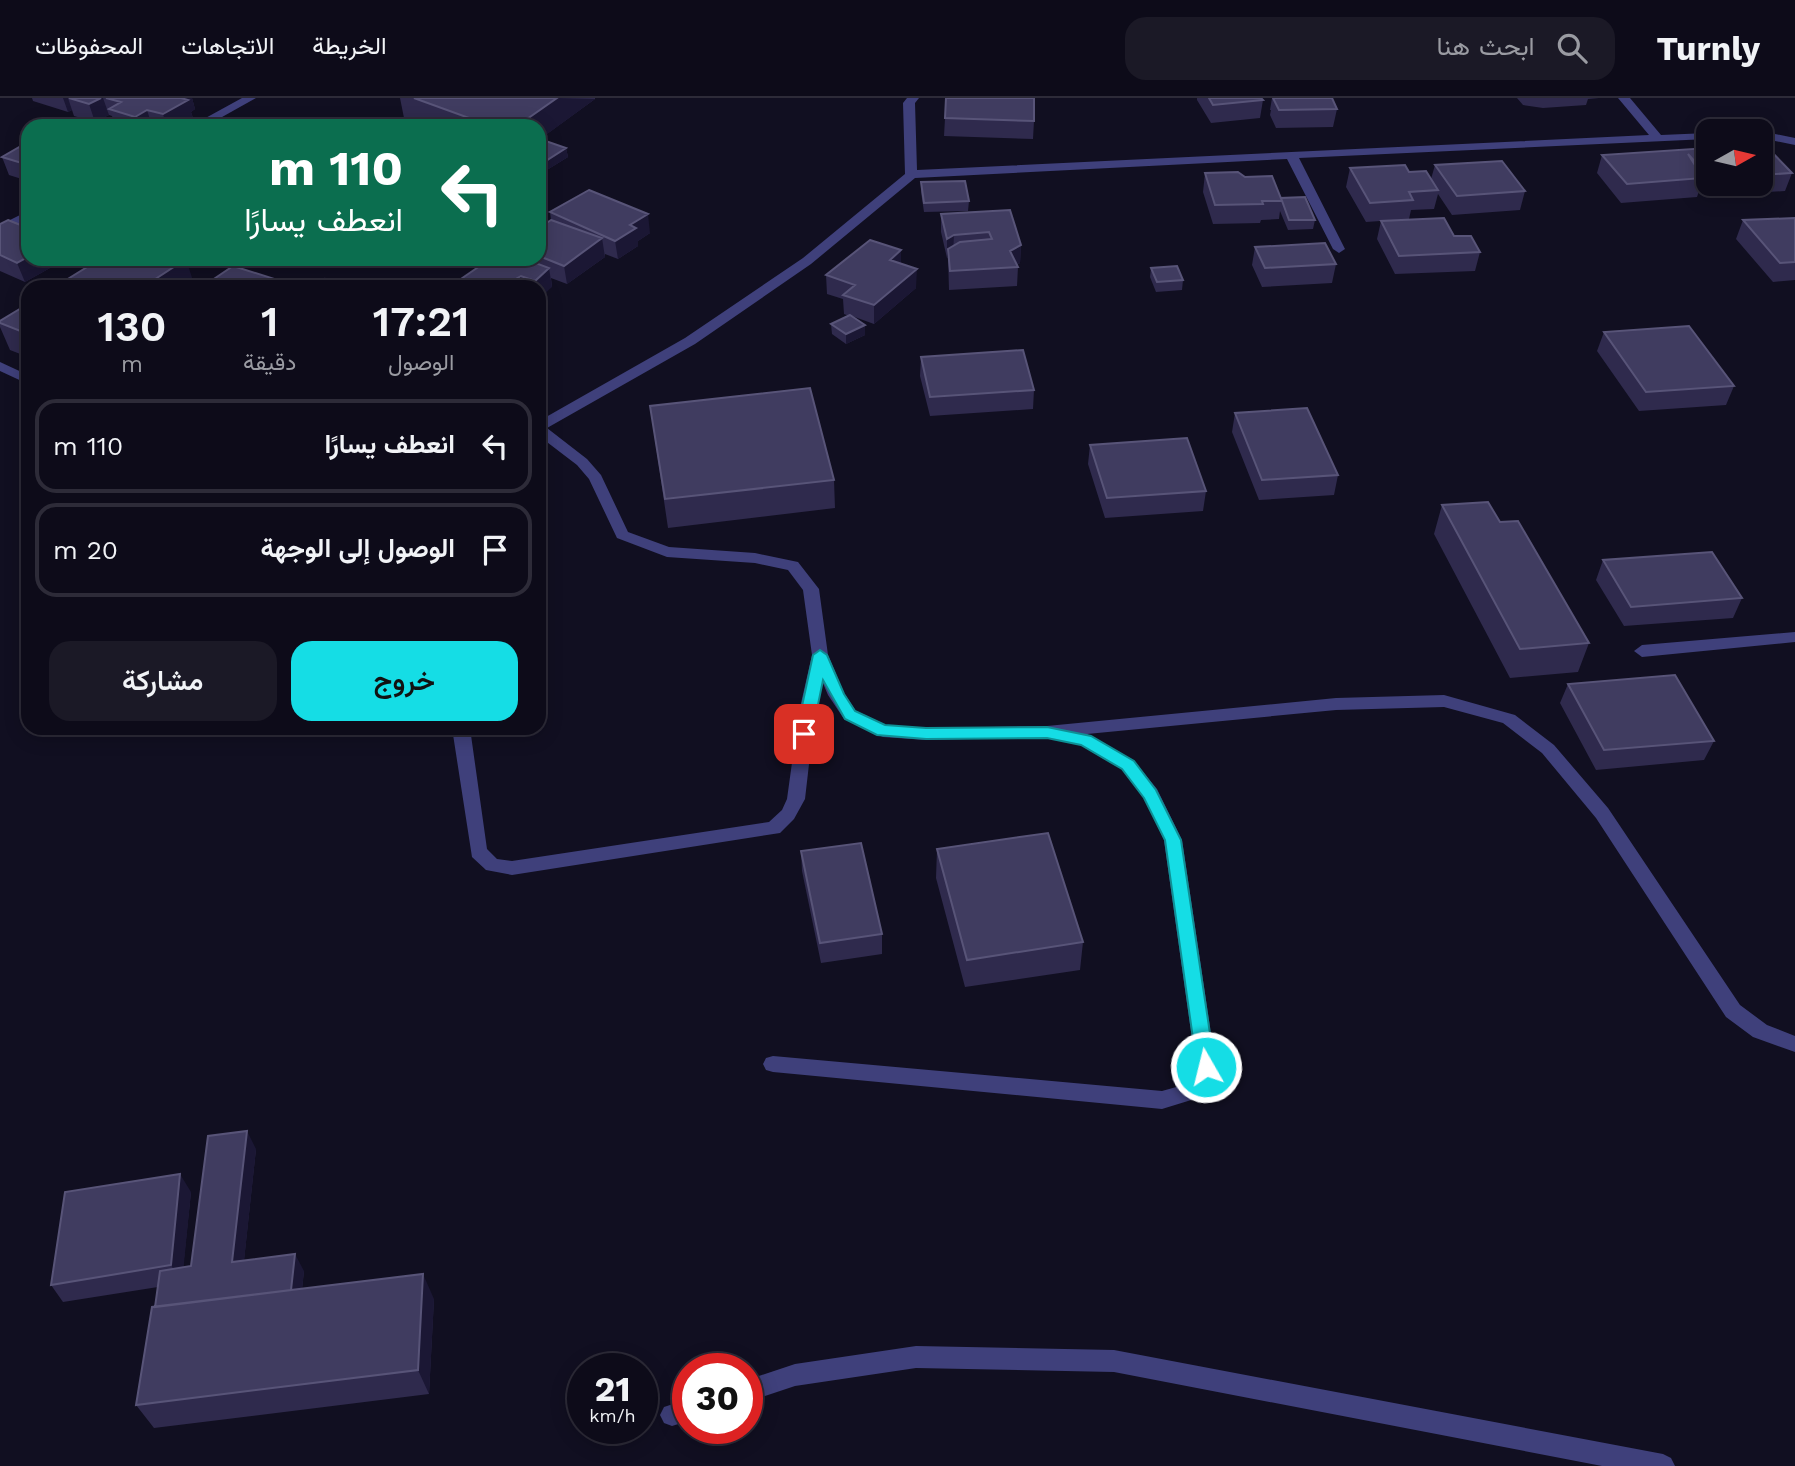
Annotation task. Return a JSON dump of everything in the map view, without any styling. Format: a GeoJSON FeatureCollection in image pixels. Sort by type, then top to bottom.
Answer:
{"type":"FeatureCollection","features":[{"type":"Feature","properties":{"kind":"street"},"geometry":{"type":"LineString","coordinates":[[210,119],[250,98]]}},
{"type":"Feature","properties":{"kind":"street"},"geometry":{"type":"LineString","coordinates":[[911,175],[909,103],[913,98]]}},
{"type":"Feature","properties":{"kind":"street"},"geometry":{"type":"LineString","coordinates":[[1624,98],[1658,138]]}},
{"type":"Feature","properties":{"kind":"street"},"geometry":{"type":"LineString","coordinates":[[546,424],[690,341],[807,261],[911,175],[1696,136]]}},
{"type":"Feature","properties":{"kind":"street"},"geometry":{"type":"LineString","coordinates":[[1773,136],[1795,142]]}},
{"type":"Feature","properties":{"kind":"street"},"geometry":{"type":"LineString","coordinates":[[1292,157],[1339,249]]}},
{"type":"Feature","properties":{"kind":"street"},"geometry":{"type":"LineString","coordinates":[[0,230],[21,219]]}},
{"type":"Feature","properties":{"kind":"street"},"geometry":{"type":"LineString","coordinates":[[0,366],[7,374]]}},
{"type":"Feature","properties":{"kind":"street"},"geometry":{"type":"LineString","coordinates":[[546,434],[582,462],[596,478],[622,535],[667,552],[755,558],[793,566],[811,589],[820,655],[836,695],[850,715],[883,731],[926,734],[1047,732],[1363,703],[1444,701],[1508,719],[1548,749],[1602,813],[1733,1010],[1760,1031],[1795,1045]]}},
{"type":"Feature","properties":{"kind":"street"},"geometry":{"type":"LineString","coordinates":[[1642,651],[1795,637]]}},
{"type":"Feature","properties":{"kind":"street"},"geometry":{"type":"LineString","coordinates":[[462,735],[478,852],[492,864],[512,868],[642,846],[774,828],[788,814],[796,799],[807,712],[820,655]]}},
{"type":"Feature","properties":{"kind":"street"},"geometry":{"type":"LineString","coordinates":[[773,1064],[1162,1100],[1194,1091],[1206,1067],[1173,840],[1151,794],[1128,765],[1086,740],[1047,732]]}},
{"type":"Feature","properties":{"kind":"street"},"geometry":{"type":"LineString","coordinates":[[763,1386],[795,1375],[916,1357],[1114,1361],[1663,1466]]}},
{"type":"Feature","properties":{"kind":"building"},"geometry":{"type":"Polygon","coordinates":[[[69,98],[101,98],[89,104],[69,98]]]}},
{"type":"Feature","properties":{"kind":"building"},"geometry":{"type":"Polygon","coordinates":[[[106,98],[188,100],[163,114],[147,110],[135,117],[109,109],[121,102],[106,98]]]}},
{"type":"Feature","properties":{"kind":"building"},"geometry":{"type":"Polygon","coordinates":[[[414,98],[557,98],[527,119],[472,119],[414,98]]]}},
{"type":"Feature","properties":{"kind":"building"},"geometry":{"type":"Polygon","coordinates":[[[946,98],[1034,98],[1034,121],[945,118],[946,98]]]}},
{"type":"Feature","properties":{"kind":"building"},"geometry":{"type":"Polygon","coordinates":[[[1209,98],[1261,98],[1263,100],[1213,105],[1209,98]]]}},
{"type":"Feature","properties":{"kind":"building"},"geometry":{"type":"Polygon","coordinates":[[[1273,98],[1332,98],[1337,109],[1279,110],[1273,98]]]}},
{"type":"Feature","properties":{"kind":"building"},"geometry":{"type":"Polygon","coordinates":[[[546,141],[566,148],[546,161],[546,141]]]}},
{"type":"Feature","properties":{"kind":"building"},"geometry":{"type":"Polygon","coordinates":[[[21,146],[21,163],[2,157],[21,146]]]}},
{"type":"Feature","properties":{"kind":"building"},"geometry":{"type":"Polygon","coordinates":[[[1696,149],[1696,163],[1688,154],[1696,167],[1696,179],[1627,184],[1602,155],[1696,149]]]}},
{"type":"Feature","properties":{"kind":"building"},"geometry":{"type":"Polygon","coordinates":[[[1773,153],[1792,173],[1773,174],[1773,153]]]}},
{"type":"Feature","properties":{"kind":"building"},"geometry":{"type":"Polygon","coordinates":[[[1502,161],[1525,191],[1457,196],[1435,165],[1502,161]]]}},
{"type":"Feature","properties":{"kind":"building"},"geometry":{"type":"Polygon","coordinates":[[[1405,165],[1409,172],[1426,171],[1438,190],[1409,192],[1413,200],[1370,203],[1350,168],[1405,165]]]}},
{"type":"Feature","properties":{"kind":"building"},"geometry":{"type":"Polygon","coordinates":[[[1238,172],[1245,177],[1272,176],[1282,201],[1215,205],[1205,173],[1238,172]]]}},
{"type":"Feature","properties":{"kind":"building"},"geometry":{"type":"Polygon","coordinates":[[[965,181],[969,201],[924,203],[921,182],[965,181]]]}},
{"type":"Feature","properties":{"kind":"building"},"geometry":{"type":"Polygon","coordinates":[[[589,190],[648,214],[630,225],[636,228],[615,241],[550,212],[589,190]]]}},
{"type":"Feature","properties":{"kind":"building"},"geometry":{"type":"Polygon","coordinates":[[[1305,197],[1315,220],[1289,220],[1281,198],[1305,197]]]}},
{"type":"Feature","properties":{"kind":"building"},"geometry":{"type":"Polygon","coordinates":[[[1010,210],[1021,245],[1010,251],[1018,267],[950,271],[948,249],[960,242],[992,239],[989,232],[954,235],[947,239],[941,214],[1010,210]]]}},
{"type":"Feature","properties":{"kind":"building"},"geometry":{"type":"Polygon","coordinates":[[[1444,218],[1454,236],[1471,236],[1480,252],[1399,256],[1381,221],[1444,218]]]}},
{"type":"Feature","properties":{"kind":"building"},"geometry":{"type":"Polygon","coordinates":[[[1795,218],[1795,262],[1780,263],[1743,220],[1795,218]]]}},
{"type":"Feature","properties":{"kind":"building"},"geometry":{"type":"Polygon","coordinates":[[[8,220],[21,225],[21,261],[17,263],[0,255],[0,224],[8,220]]]}},
{"type":"Feature","properties":{"kind":"building"},"geometry":{"type":"Polygon","coordinates":[[[551,220],[602,238],[564,266],[546,259],[546,223],[551,220]]]}},
{"type":"Feature","properties":{"kind":"building"},"geometry":{"type":"Polygon","coordinates":[[[870,240],[901,250],[890,260],[917,269],[874,305],[843,295],[855,285],[826,275],[870,240]]]}},
{"type":"Feature","properties":{"kind":"building"},"geometry":{"type":"Polygon","coordinates":[[[1325,243],[1336,264],[1265,268],[1255,247],[1325,243]]]}},
{"type":"Feature","properties":{"kind":"building"},"geometry":{"type":"Polygon","coordinates":[[[89,266],[175,266],[154,280],[66,280],[89,266]]]}},
{"type":"Feature","properties":{"kind":"building"},"geometry":{"type":"Polygon","coordinates":[[[233,266],[278,280],[212,280],[233,266]]]}},
{"type":"Feature","properties":{"kind":"building"},"geometry":{"type":"Polygon","coordinates":[[[480,266],[549,268],[536,280],[521,276],[514,280],[459,280],[480,266]]]}},
{"type":"Feature","properties":{"kind":"building"},"geometry":{"type":"Polygon","coordinates":[[[1177,266],[1183,280],[1157,282],[1151,268],[1177,266]]]}},
{"type":"Feature","properties":{"kind":"building"},"geometry":{"type":"Polygon","coordinates":[[[21,308],[21,331],[0,321],[21,308]]]}},
{"type":"Feature","properties":{"kind":"building"},"geometry":{"type":"Polygon","coordinates":[[[850,315],[865,325],[846,334],[831,324],[850,315]]]}},
{"type":"Feature","properties":{"kind":"building"},"geometry":{"type":"Polygon","coordinates":[[[1689,326],[1734,386],[1646,392],[1604,332],[1689,326]]]}},
{"type":"Feature","properties":{"kind":"building"},"geometry":{"type":"Polygon","coordinates":[[[1023,350],[1034,390],[930,397],[921,357],[1023,350]]]}},
{"type":"Feature","properties":{"kind":"building"},"geometry":{"type":"Polygon","coordinates":[[[810,388],[834,480],[665,499],[650,406],[810,388]]]}},
{"type":"Feature","properties":{"kind":"building"},"geometry":{"type":"Polygon","coordinates":[[[1307,408],[1338,475],[1262,480],[1235,413],[1307,408]]]}},
{"type":"Feature","properties":{"kind":"building"},"geometry":{"type":"Polygon","coordinates":[[[1187,438],[1206,491],[1107,498],[1090,445],[1187,438]]]}},
{"type":"Feature","properties":{"kind":"building"},"geometry":{"type":"Polygon","coordinates":[[[1488,502],[1500,522],[1518,521],[1589,643],[1520,649],[1442,505],[1488,502]]]}},
{"type":"Feature","properties":{"kind":"building"},"geometry":{"type":"Polygon","coordinates":[[[1712,552],[1742,598],[1631,607],[1603,560],[1712,552]]]}},
{"type":"Feature","properties":{"kind":"building"},"geometry":{"type":"Polygon","coordinates":[[[1675,675],[1714,741],[1604,750],[1568,684],[1675,675]]]}},
{"type":"Feature","properties":{"kind":"building"},"geometry":{"type":"Polygon","coordinates":[[[1048,833],[1083,942],[967,960],[937,849],[1048,833]]]}},
{"type":"Feature","properties":{"kind":"building"},"geometry":{"type":"Polygon","coordinates":[[[861,843],[882,934],[820,943],[801,851],[861,843]]]}},
{"type":"Feature","properties":{"kind":"building"},"geometry":{"type":"Polygon","coordinates":[[[247,1131],[232,1262],[295,1254],[291,1290],[155,1307],[160,1271],[191,1266],[208,1136],[247,1131]]]}},
{"type":"Feature","properties":{"kind":"building"},"geometry":{"type":"Polygon","coordinates":[[[180,1174],[171,1265],[51,1285],[65,1192],[180,1174]]]}},
{"type":"Feature","properties":{"kind":"building"},"geometry":{"type":"Polygon","coordinates":[[[423,1274],[418,1370],[136,1405],[152,1307],[423,1274]]]}},
{"type":"Feature","properties":{"kind":"route"},"geometry":{"type":"LineString","coordinates":[[804,734],[820,655],[836,695],[850,715],[883,731],[926,734],[1047,732],[1086,740],[1128,765],[1151,794],[1173,840],[1206,1067]]}}]}
